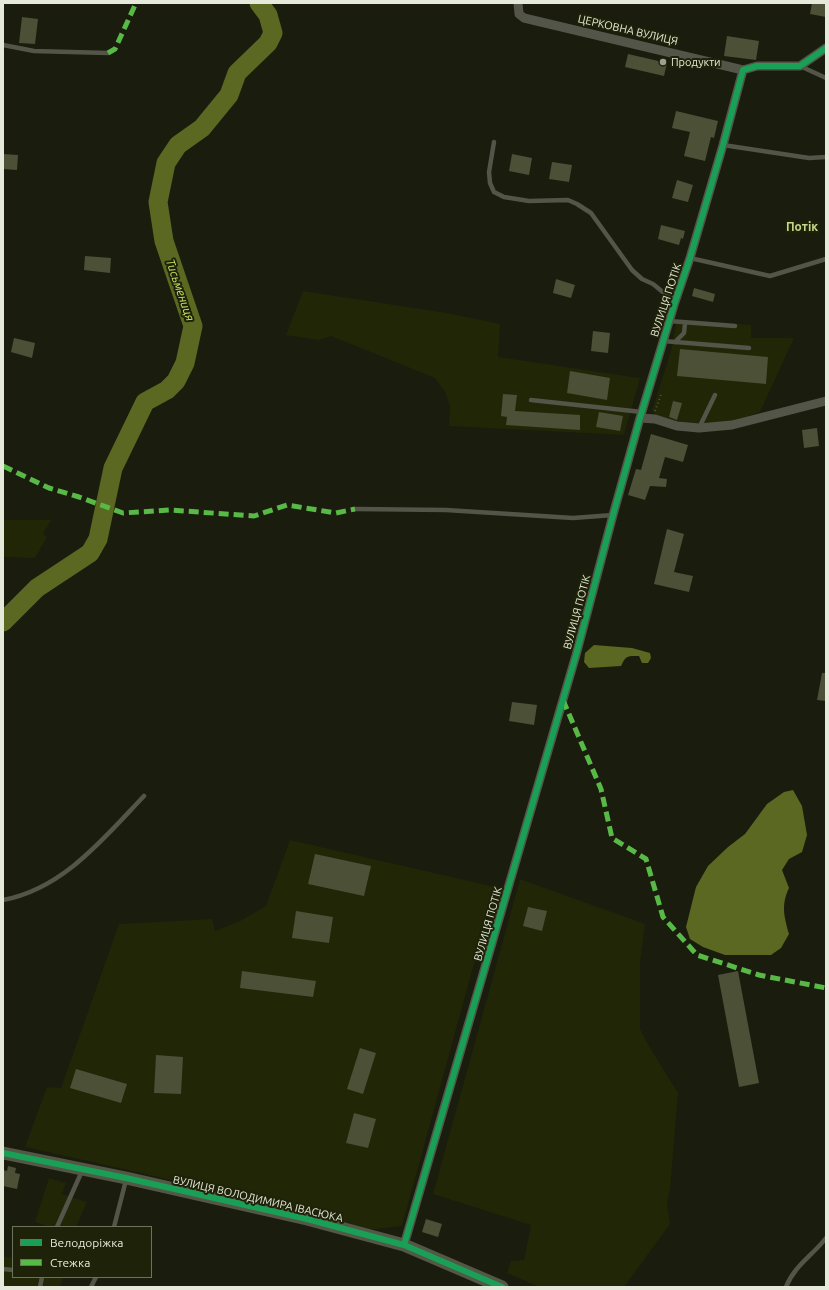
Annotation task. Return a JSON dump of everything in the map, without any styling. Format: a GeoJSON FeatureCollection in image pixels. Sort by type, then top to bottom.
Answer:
{"type":"FeatureCollection","features":[{"type":"Feature","properties":{"kind":"street","name":"ЦЕРКОВНА ВУЛИЦЯ"},"geometry":{"type":"LineString","coordinates":[[518,3],[519,14],[524,18],[743,70]]}},
{"type":"Feature","properties":{"kind":"street"},"geometry":{"type":"LineString","coordinates":[[743,70],[757,66],[800,66],[826,48]]}},
{"type":"Feature","properties":{"kind":"street","name":"ВУЛИЦЯ ПОТІК"},"geometry":{"type":"LineString","coordinates":[[404,1245],[574,662],[612,515],[643,416],[669,321],[690,258],[724,145],[743,70]]}},
{"type":"Feature","properties":{"kind":"street"},"geometry":{"type":"LineString","coordinates":[[643,416],[655,418],[678,426],[700,428],[732,425],[826,402]]}},
{"type":"Feature","properties":{"kind":"street","name":"ВУЛИЦЯ ВОЛОДИМИРА ІВАСЮКА"},"geometry":{"type":"LineString","coordinates":[[3,1153],[126,1178],[307,1219],[404,1245],[502,1287]]}},
{"type":"Feature","properties":{"kind":"lane"},"geometry":{"type":"LineString","coordinates":[[3,46],[34,51],[108,53]]}},
{"type":"Feature","properties":{"kind":"lane"},"geometry":{"type":"LineString","coordinates":[[800,66],[826,78]]}},
{"type":"Feature","properties":{"kind":"lane"},"geometry":{"type":"LineString","coordinates":[[494,142],[488,172],[490,183],[494,192],[504,197],[529,201],[568,200],[577,204],[591,213],[632,270],[653,284],[675,302]]}},
{"type":"Feature","properties":{"kind":"lane"},"geometry":{"type":"LineString","coordinates":[[724,145],[809,158],[826,157]]}},
{"type":"Feature","properties":{"kind":"lane"},"geometry":{"type":"LineString","coordinates":[[690,258],[770,276],[826,259]]}},
{"type":"Feature","properties":{"kind":"lane"},"geometry":{"type":"LineString","coordinates":[[669,321],[735,326]]}},
{"type":"Feature","properties":{"kind":"lane"},"geometry":{"type":"LineString","coordinates":[[675,342],[684,333],[684,323]]}},
{"type":"Feature","properties":{"kind":"lane"},"geometry":{"type":"LineString","coordinates":[[663,341],[749,348]]}},
{"type":"Feature","properties":{"kind":"lane"},"geometry":{"type":"LineString","coordinates":[[700,428],[715,395]]}},
{"type":"Feature","properties":{"kind":"lane"},"geometry":{"type":"LineString","coordinates":[[531,400],[643,416]]}},
{"type":"Feature","properties":{"kind":"lane"},"geometry":{"type":"LineString","coordinates":[[355,509],[446,510],[573,518],[612,515]]}},
{"type":"Feature","properties":{"kind":"lane"},"geometry":{"type":"LineString","coordinates":[[3,900],[17,897],[48,884],[87,856],[144,796]]}},
{"type":"Feature","properties":{"kind":"lane"},"geometry":{"type":"LineString","coordinates":[[57,1226],[83,1169]]}},
{"type":"Feature","properties":{"kind":"lane"},"geometry":{"type":"LineString","coordinates":[[114,1226],[126,1178]]}},
{"type":"Feature","properties":{"kind":"lane"},"geometry":{"type":"LineString","coordinates":[[786,1287],[795,1270],[820,1246],[826,1238]]}},
{"type":"Feature","properties":{"kind":"lane"},"geometry":{"type":"LineString","coordinates":[[91,1287],[96,1278]]}},
{"type":"Feature","properties":{"kind":"path"},"geometry":{"type":"LineString","coordinates":[[643,416],[656,411],[661,395]]}},
{"type":"Feature","properties":{"kind":"shaded area"},"geometry":{"type":"Polygon","coordinates":[[[303,291],[447,313],[500,324],[498,357],[640,378],[624,435],[449,426],[450,406],[445,392],[435,378],[331,336],[319,340],[286,335],[303,291]]]}},
{"type":"Feature","properties":{"kind":"shaded area"},"geometry":{"type":"Polygon","coordinates":[[[677,319],[751,325],[751,338],[794,338],[760,412],[728,423],[689,427],[659,418],[652,411],[671,351],[677,319]]]}},
{"type":"Feature","properties":{"kind":"shaded area"},"geometry":{"type":"Polygon","coordinates":[[[3,520],[51,520],[43,534],[47,537],[35,558],[3,557],[3,520]]]}},
{"type":"Feature","properties":{"kind":"shaded area"},"geometry":{"type":"Polygon","coordinates":[[[594,645],[632,648],[650,653],[651,658],[648,663],[642,663],[639,656],[630,656],[624,660],[621,666],[589,668],[584,662],[585,653],[594,645]]]}},
{"type":"Feature","properties":{"kind":"shaded area"},"geometry":{"type":"Polygon","coordinates":[[[793,790],[802,806],[807,835],[802,852],[789,859],[782,870],[789,888],[786,894],[784,911],[789,934],[781,948],[771,955],[725,955],[703,947],[690,939],[686,927],[696,887],[708,866],[728,847],[745,834],[767,804],[784,792],[793,790]]]}},
{"type":"Feature","properties":{"kind":"shaded area"},"geometry":{"type":"Polygon","coordinates":[[[290,840],[495,887],[402,1226],[367,1230],[337,1221],[150,1175],[25,1147],[47,1087],[61,1088],[119,924],[212,919],[215,931],[240,921],[266,906],[290,840]]]}},
{"type":"Feature","properties":{"kind":"shaded area"},"geometry":{"type":"Polygon","coordinates":[[[520,879],[645,924],[640,961],[640,1029],[678,1093],[670,1189],[667,1204],[670,1224],[624,1287],[539,1287],[507,1273],[511,1261],[524,1260],[531,1225],[433,1194],[520,879]]]}},
{"type":"Feature","properties":{"kind":"shaded area"},"geometry":{"type":"Polygon","coordinates":[[[49,1178],[66,1183],[62,1194],[87,1202],[76,1226],[47,1226],[35,1222],[49,1178]]]}},
{"type":"Feature","properties":{"kind":"shaded area"},"geometry":{"type":"Polygon","coordinates":[[[3,1256],[12,1258],[12,1278],[63,1278],[60,1287],[3,1287],[3,1256]]]}},
{"type":"Feature","properties":{"kind":"building"},"geometry":{"type":"Polygon","coordinates":[[[812,3],[826,3],[826,17],[810,14],[812,3]]]}},
{"type":"Feature","properties":{"kind":"building"},"geometry":{"type":"Polygon","coordinates":[[[22,17],[38,19],[35,44],[19,43],[22,17]]]}},
{"type":"Feature","properties":{"kind":"building"},"geometry":{"type":"Polygon","coordinates":[[[727,36],[759,41],[756,60],[724,56],[727,36]]]}},
{"type":"Feature","properties":{"kind":"building"},"geometry":{"type":"Polygon","coordinates":[[[628,54],[667,63],[664,76],[625,67],[628,54]]]}},
{"type":"Feature","properties":{"kind":"building"},"geometry":{"type":"Polygon","coordinates":[[[676,111],[718,121],[714,138],[711,137],[705,161],[684,156],[690,132],[672,128],[676,111]]]}},
{"type":"Feature","properties":{"kind":"building"},"geometry":{"type":"Polygon","coordinates":[[[3,154],[18,155],[17,170],[3,169],[3,154]]]}},
{"type":"Feature","properties":{"kind":"building"},"geometry":{"type":"Polygon","coordinates":[[[512,154],[532,158],[529,175],[509,171],[512,154]]]}},
{"type":"Feature","properties":{"kind":"building"},"geometry":{"type":"Polygon","coordinates":[[[552,162],[572,165],[569,182],[549,179],[552,162]]]}},
{"type":"Feature","properties":{"kind":"building"},"geometry":{"type":"Polygon","coordinates":[[[677,180],[693,185],[688,202],[672,198],[677,180]]]}},
{"type":"Feature","properties":{"kind":"building"},"geometry":{"type":"Polygon","coordinates":[[[661,225],[685,231],[683,239],[681,238],[679,245],[658,239],[661,225]]]}},
{"type":"Feature","properties":{"kind":"building"},"geometry":{"type":"Polygon","coordinates":[[[85,256],[111,258],[110,273],[84,270],[85,256]]]}},
{"type":"Feature","properties":{"kind":"building"},"geometry":{"type":"Polygon","coordinates":[[[556,279],[575,285],[571,298],[553,293],[556,279]]]}},
{"type":"Feature","properties":{"kind":"building"},"geometry":{"type":"Polygon","coordinates":[[[694,288],[715,294],[713,302],[692,296],[694,288]]]}},
{"type":"Feature","properties":{"kind":"building"},"geometry":{"type":"Polygon","coordinates":[[[593,331],[610,333],[608,353],[591,351],[593,331]]]}},
{"type":"Feature","properties":{"kind":"building"},"geometry":{"type":"Polygon","coordinates":[[[14,338],[35,343],[32,358],[11,352],[14,338]]]}},
{"type":"Feature","properties":{"kind":"building"},"geometry":{"type":"Polygon","coordinates":[[[680,349],[768,357],[766,384],[677,376],[680,349]]]}},
{"type":"Feature","properties":{"kind":"building"},"geometry":{"type":"Polygon","coordinates":[[[570,371],[610,378],[607,400],[567,393],[570,371]]]}},
{"type":"Feature","properties":{"kind":"building"},"geometry":{"type":"Polygon","coordinates":[[[503,394],[517,395],[515,411],[580,415],[580,430],[506,425],[507,417],[501,416],[503,394]]]}},
{"type":"Feature","properties":{"kind":"building"},"geometry":{"type":"Polygon","coordinates":[[[673,401],[682,403],[677,420],[669,417],[673,401]]]}},
{"type":"Feature","properties":{"kind":"building"},"geometry":{"type":"Polygon","coordinates":[[[599,412],[623,416],[620,431],[596,427],[599,412]]]}},
{"type":"Feature","properties":{"kind":"building"},"geometry":{"type":"Polygon","coordinates":[[[817,428],[819,446],[804,448],[802,430],[817,428]]]}},
{"type":"Feature","properties":{"kind":"building"},"geometry":{"type":"Polygon","coordinates":[[[651,434],[688,445],[683,462],[665,457],[659,478],[667,479],[666,487],[650,486],[645,500],[628,495],[636,469],[641,470],[651,434]]]}},
{"type":"Feature","properties":{"kind":"building"},"geometry":{"type":"Polygon","coordinates":[[[667,529],[684,534],[674,572],[693,576],[689,592],[654,584],[667,529]]]}},
{"type":"Feature","properties":{"kind":"building"},"geometry":{"type":"Polygon","coordinates":[[[822,673],[826,673],[826,701],[817,700],[822,673]]]}},
{"type":"Feature","properties":{"kind":"building"},"geometry":{"type":"Polygon","coordinates":[[[512,702],[537,705],[534,725],[509,721],[512,702]]]}},
{"type":"Feature","properties":{"kind":"building"},"geometry":{"type":"Polygon","coordinates":[[[315,854],[371,866],[364,896],[308,884],[315,854]]]}},
{"type":"Feature","properties":{"kind":"building"},"geometry":{"type":"Polygon","coordinates":[[[528,907],[547,911],[542,931],[523,926],[528,907]]]}},
{"type":"Feature","properties":{"kind":"building"},"geometry":{"type":"Polygon","coordinates":[[[296,911],[333,917],[329,943],[292,938],[296,911]]]}},
{"type":"Feature","properties":{"kind":"building"},"geometry":{"type":"Polygon","coordinates":[[[242,971],[316,981],[313,997],[240,988],[242,971]]]}},
{"type":"Feature","properties":{"kind":"building"},"geometry":{"type":"Polygon","coordinates":[[[738,971],[759,1083],[739,1087],[718,975],[738,971]]]}},
{"type":"Feature","properties":{"kind":"building"},"geometry":{"type":"Polygon","coordinates":[[[360,1048],[376,1053],[363,1094],[347,1089],[360,1048]]]}},
{"type":"Feature","properties":{"kind":"building"},"geometry":{"type":"Polygon","coordinates":[[[156,1055],[183,1057],[181,1094],[154,1093],[156,1055]]]}},
{"type":"Feature","properties":{"kind":"building"},"geometry":{"type":"Polygon","coordinates":[[[76,1069],[127,1084],[121,1103],[70,1088],[76,1069]]]}},
{"type":"Feature","properties":{"kind":"building"},"geometry":{"type":"Polygon","coordinates":[[[354,1113],[376,1119],[368,1148],[346,1143],[354,1113]]]}},
{"type":"Feature","properties":{"kind":"building"},"geometry":{"type":"Polygon","coordinates":[[[8,1166],[16,1168],[15,1173],[20,1174],[17,1189],[3,1186],[3,1170],[7,1171],[8,1166]]]}},
{"type":"Feature","properties":{"kind":"building"},"geometry":{"type":"Polygon","coordinates":[[[426,1219],[442,1224],[438,1237],[422,1232],[426,1219]]]}},
{"type":"Feature","properties":{"kind":"waterway","name":"Тисьмениця"},"geometry":{"type":"LineString","coordinates":[[3,622],[37,588],[90,553],[98,539],[113,468],[145,402],[167,390],[176,381],[185,363],[193,326],[164,241],[158,202],[166,163],[178,145],[202,128],[229,95],[237,73],[268,43],[273,33],[268,15],[259,3]]}},
{"type":"Feature","properties":{"kind":"marked path"},"geometry":{"type":"LineString","coordinates":[[108,53],[115,49],[136,3]]}},
{"type":"Feature","properties":{"kind":"marked path"},"geometry":{"type":"LineString","coordinates":[[3,466],[49,488],[123,513],[170,510],[254,516],[287,505],[336,513],[355,509]]}},
{"type":"Feature","properties":{"kind":"marked path"},"geometry":{"type":"LineString","coordinates":[[563,700],[601,789],[612,838],[646,859],[663,917],[697,955],[759,975],[826,988]]}},
{"type":"Feature","properties":{"kind":"cycle path"},"geometry":{"type":"LineString","coordinates":[[404,1245],[576,655],[640,418],[690,258],[743,70],[757,66],[800,66],[826,48]]}},
{"type":"Feature","properties":{"kind":"cycle path"},"geometry":{"type":"LineString","coordinates":[[3,1153],[126,1178],[307,1219],[404,1245],[502,1287]]}},
{"type":"Feature","properties":{"kind":"place","name":"Продукти"},"geometry":{"type":"Point","coordinates":[663,62]}},
{"type":"Feature","properties":{"kind":"district","name":"Потік"},"geometry":{"type":"Point","coordinates":[802,227]}}]}
